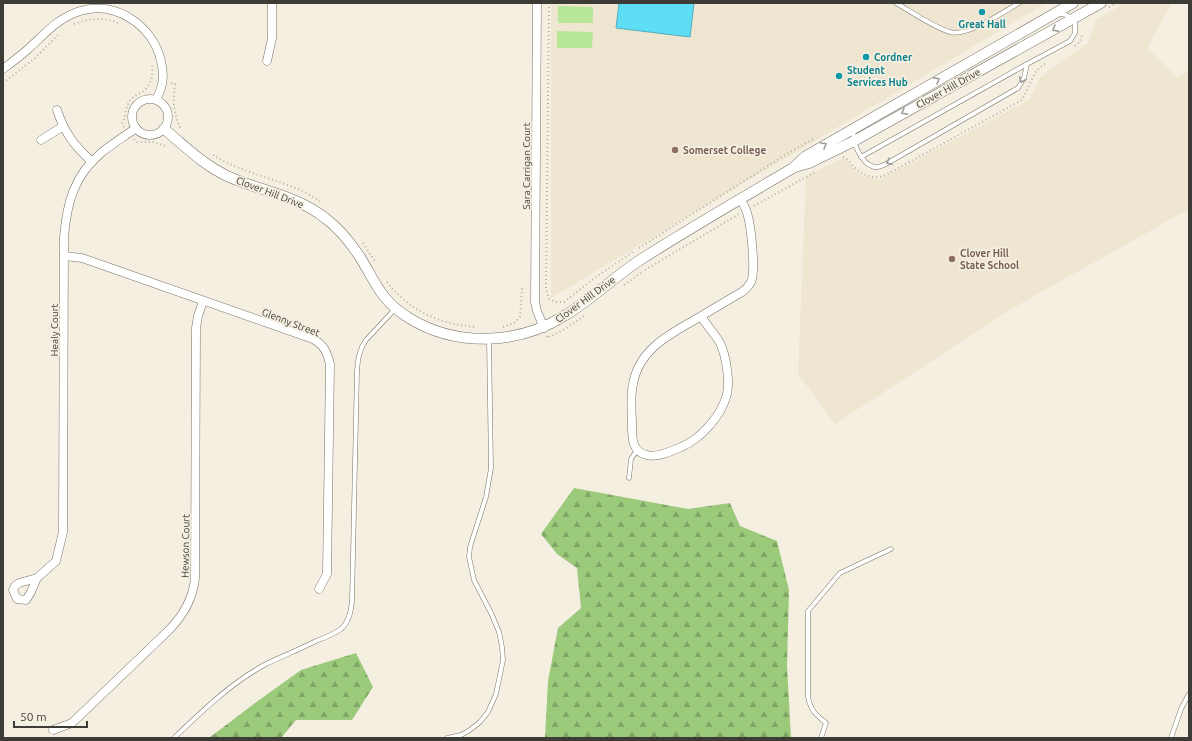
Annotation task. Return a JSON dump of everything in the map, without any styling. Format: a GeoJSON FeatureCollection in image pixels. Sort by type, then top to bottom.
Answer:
{"type":"FeatureCollection","features":[{"type":"Feature","properties":{"kind":"street"},"geometry":{"type":"LineString","coordinates":[[267,61],[272,38],[272,3]]}},
{"type":"Feature","properties":{"kind":"street","name":"Sara Carrigan Court"},"geometry":{"type":"LineString","coordinates":[[537,3],[535,302],[544,328]]}},
{"type":"Feature","properties":{"kind":"street","name":"Clover Hill Drive"},"geometry":{"type":"LineString","coordinates":[[164,128],[185,148],[212,168],[244,183],[293,199],[310,208],[324,218],[338,229],[349,242],[360,257],[381,294],[396,308],[415,322],[442,333],[471,339],[489,339],[522,335],[544,328],[564,316],[639,261],[793,168],[806,156],[854,127],[1073,3]]}},
{"type":"Feature","properties":{"kind":"street"},"geometry":{"type":"LineString","coordinates":[[3,69],[62,19],[82,11],[105,6],[136,22],[154,42],[163,68],[161,88],[156,99]]}},
{"type":"Feature","properties":{"kind":"street","name":"Clover Hill Drive"},"geometry":{"type":"LineString","coordinates":[[793,168],[809,163],[854,141],[1073,19],[1104,6]]}},
{"type":"Feature","properties":{"kind":"street"},"geometry":{"type":"LineString","coordinates":[[145,99],[156,99],[165,106],[168,112],[168,118],[164,128],[160,132],[145,134],[136,128],[132,117],[136,106],[145,99]]}},
{"type":"Feature","properties":{"kind":"street"},"geometry":{"type":"LineString","coordinates":[[57,110],[62,127],[92,162]]}},
{"type":"Feature","properties":{"kind":"street"},"geometry":{"type":"LineString","coordinates":[[41,140],[62,127]]}},
{"type":"Feature","properties":{"kind":"street","name":"Healy Court"},"geometry":{"type":"LineString","coordinates":[[36,578],[56,561],[63,532],[64,256],[66,214],[71,194],[78,181],[92,162],[102,152],[136,128]]}},
{"type":"Feature","properties":{"kind":"street"},"geometry":{"type":"LineString","coordinates":[[701,316],[720,344],[726,362],[728,378],[727,393],[722,408],[712,422],[691,443],[654,456],[648,456],[637,450],[632,440],[633,384],[637,370],[645,355],[657,343],[701,316],[742,292],[751,281],[750,224],[746,210],[740,199]]}},
{"type":"Feature","properties":{"kind":"street","name":"Glenny Street"},"geometry":{"type":"LineString","coordinates":[[64,256],[82,258],[203,302],[313,339],[325,348],[330,364],[327,574],[319,589]]}},
{"type":"Feature","properties":{"kind":"street","name":"Hewson Court"},"geometry":{"type":"LineString","coordinates":[[53,730],[72,723],[168,631],[183,615],[191,597],[195,578],[196,328],[203,302]]}},
{"type":"Feature","properties":{"kind":"lane"},"geometry":{"type":"LineString","coordinates":[[896,3],[942,28],[951,32],[958,32],[977,26],[1019,3]]}},
{"type":"Feature","properties":{"kind":"lane"},"geometry":{"type":"LineString","coordinates":[[861,158],[1070,41],[1075,33],[1075,23],[1073,19],[1066,15],[1055,13]]}},
{"type":"Feature","properties":{"kind":"lane"},"geometry":{"type":"LineString","coordinates":[[854,127],[854,141],[861,158],[872,166],[878,167],[1018,88],[1024,78],[1027,64]]}},
{"type":"Feature","properties":{"kind":"lane"},"geometry":{"type":"LineString","coordinates":[[174,738],[206,707],[240,680],[267,664],[332,634],[345,625],[351,612],[352,602],[354,465],[357,371],[359,354],[366,340],[396,308]]}},
{"type":"Feature","properties":{"kind":"lane"},"geometry":{"type":"LineString","coordinates":[[448,738],[461,735],[470,730],[480,722],[488,712],[496,694],[503,660],[499,632],[474,580],[469,557],[470,547],[486,497],[491,468],[489,339]]}},
{"type":"Feature","properties":{"kind":"lane"},"geometry":{"type":"LineString","coordinates":[[629,478],[630,459],[637,450]]}},
{"type":"Feature","properties":{"kind":"lane"},"geometry":{"type":"LineString","coordinates":[[821,738],[826,723],[815,714],[810,706],[808,697],[808,611],[840,573],[891,549]]}},
{"type":"Feature","properties":{"kind":"lane"},"geometry":{"type":"LineString","coordinates":[[1171,738],[1189,694]]}},
{"type":"Feature","properties":{"kind":"path"},"geometry":{"type":"LineString","coordinates":[[549,3],[546,288],[549,299],[552,301],[561,303],[564,302],[596,276],[622,259],[785,154],[821,135]]}},
{"type":"Feature","properties":{"kind":"path"},"geometry":{"type":"LineString","coordinates":[[1104,6],[1117,3]]}},
{"type":"Feature","properties":{"kind":"path"},"geometry":{"type":"LineString","coordinates":[[72,25],[81,21],[97,19],[106,19],[123,25]]}},
{"type":"Feature","properties":{"kind":"path"},"geometry":{"type":"LineString","coordinates":[[3,84],[34,59],[60,33]]}},
{"type":"Feature","properties":{"kind":"path"},"geometry":{"type":"LineString","coordinates":[[1073,48],[1080,42],[1082,33]]}},
{"type":"Feature","properties":{"kind":"path"},"geometry":{"type":"LineString","coordinates":[[840,158],[843,157],[847,159],[857,170],[865,175],[872,177],[884,176],[1022,100],[1036,71],[1052,59]]}},
{"type":"Feature","properties":{"kind":"path"},"geometry":{"type":"LineString","coordinates":[[125,127],[122,124],[124,122],[125,112],[129,102],[146,88],[152,80],[151,61]]}},
{"type":"Feature","properties":{"kind":"path"},"geometry":{"type":"LineString","coordinates":[[171,83],[175,84],[173,102],[180,127],[177,129]]}},
{"type":"Feature","properties":{"kind":"path"},"geometry":{"type":"LineString","coordinates":[[134,138],[137,142],[154,142],[166,146],[168,142]]}},
{"type":"Feature","properties":{"kind":"path"},"geometry":{"type":"LineString","coordinates":[[620,288],[644,270],[746,210],[820,169]]}},
{"type":"Feature","properties":{"kind":"path"},"geometry":{"type":"LineString","coordinates":[[544,328],[547,338],[565,329],[584,316]]}},
{"type":"Feature","properties":{"kind":"shaded area","name":"Somerset College"},"geometry":{"type":"Polygon","coordinates":[[[551,3],[1046,3],[551,298],[551,3]]]}},
{"type":"Feature","properties":{"kind":"shaded area","name":"Clover Hill State School"},"geometry":{"type":"Polygon","coordinates":[[[1125,3],[1172,3],[1147,48],[1177,78],[1189,69],[1189,209],[1013,308],[835,424],[798,374],[806,176],[844,158],[861,175],[879,180],[1029,100],[1040,78],[1088,43],[1096,20],[1125,3]]]}},
{"type":"Feature","properties":{"kind":"green space"},"geometry":{"type":"Polygon","coordinates":[[[558,6],[593,7],[593,23],[558,23],[558,6]]]}},
{"type":"Feature","properties":{"kind":"green space"},"geometry":{"type":"Polygon","coordinates":[[[557,31],[593,32],[592,48],[557,48],[557,31]]]}},
{"type":"Feature","properties":{"kind":"green space"},"geometry":{"type":"Polygon","coordinates":[[[574,488],[688,509],[730,503],[740,526],[777,541],[789,590],[787,666],[791,738],[545,738],[548,681],[558,628],[581,608],[577,568],[557,554],[541,534],[574,488]]]}},
{"type":"Feature","properties":{"kind":"green space"},"geometry":{"type":"Polygon","coordinates":[[[356,653],[373,687],[352,720],[296,720],[281,738],[209,738],[301,670],[356,653]]]}},
{"type":"Feature","properties":{"kind":"water"},"geometry":{"type":"Polygon","coordinates":[[[619,3],[694,3],[690,37],[616,28],[619,3]]]}},
{"type":"Feature","properties":{"kind":"place","name":"Great Hall"},"geometry":{"type":"Point","coordinates":[982,12]}},
{"type":"Feature","properties":{"kind":"place","name":"Cordner"},"geometry":{"type":"Point","coordinates":[866,57]}},
{"type":"Feature","properties":{"kind":"place","name":"Student Services Hub"},"geometry":{"type":"Point","coordinates":[839,76]}},
{"type":"Feature","properties":{"kind":"place","name":"Somerset College"},"geometry":{"type":"Point","coordinates":[675,150]}},
{"type":"Feature","properties":{"kind":"place","name":"Clover Hill State School"},"geometry":{"type":"Point","coordinates":[952,259]}}]}
